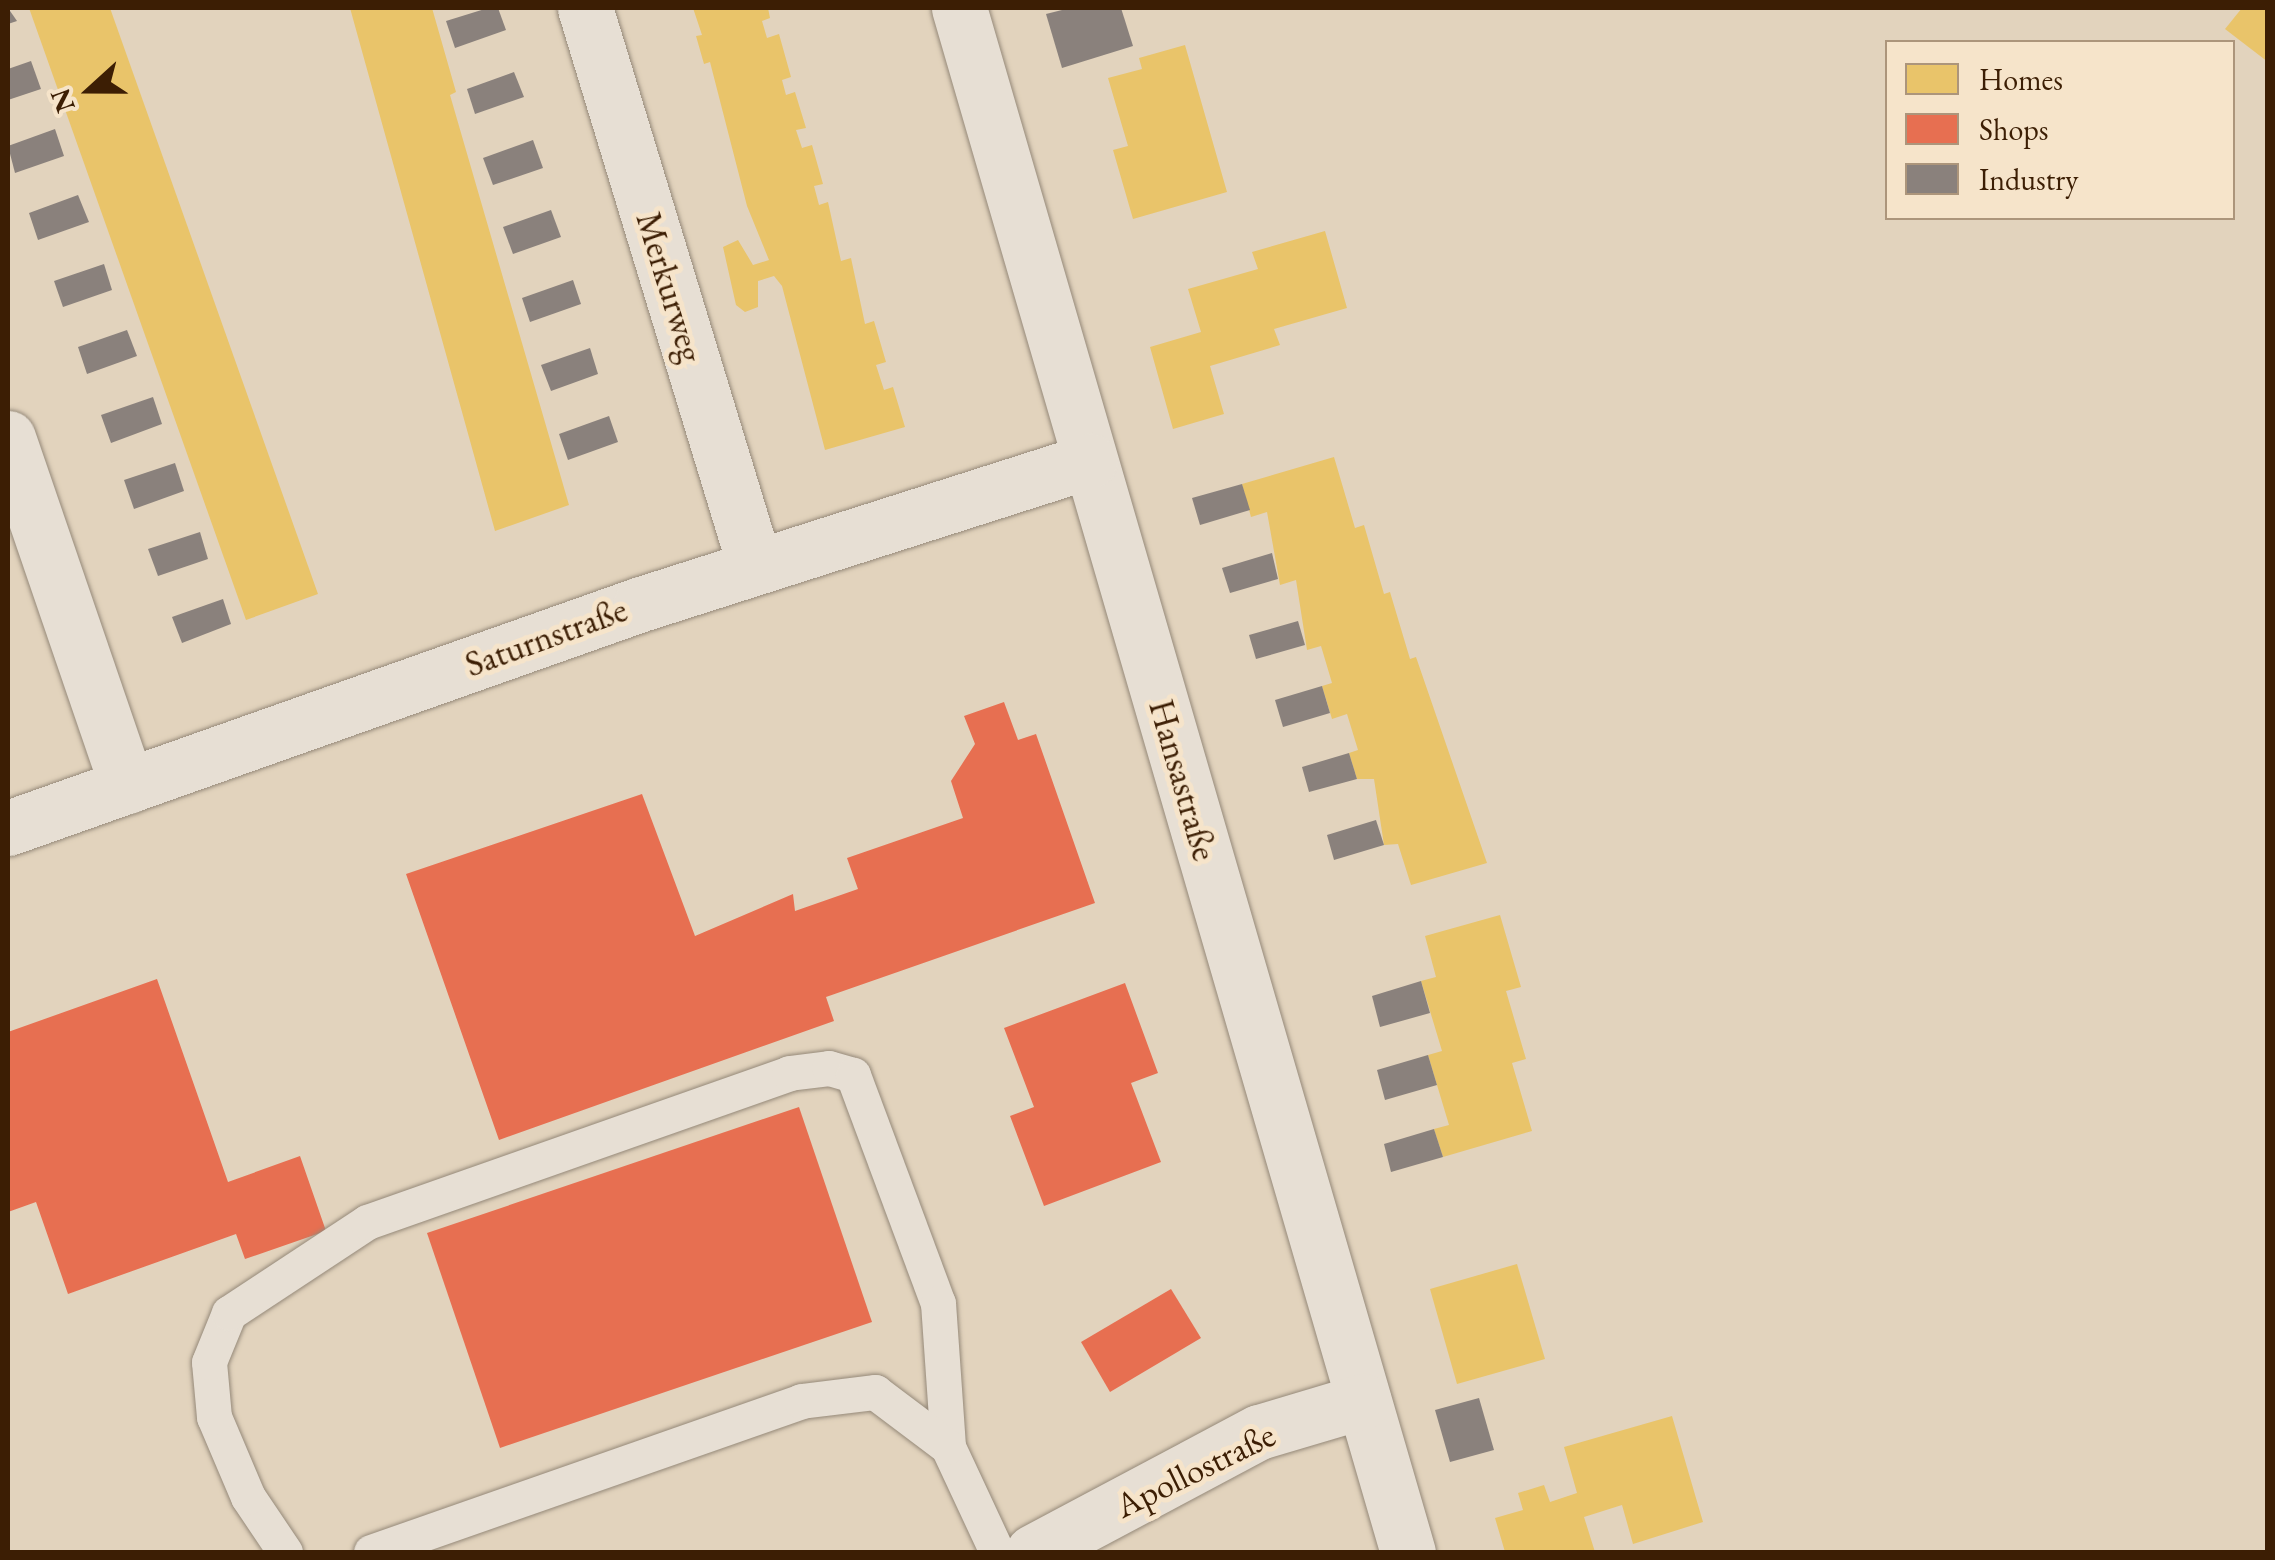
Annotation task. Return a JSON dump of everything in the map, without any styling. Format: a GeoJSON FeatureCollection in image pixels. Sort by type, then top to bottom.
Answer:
{"type":"FeatureCollection","features":[{"type":"Feature","properties":{"kind":"street","name":"Merkurweg"},"geometry":{"type":"LineString","coordinates":[[585,8],[755,566]]}},
{"type":"Feature","properties":{"kind":"street","name":"Hansastraße"},"geometry":{"type":"LineString","coordinates":[[959,8],[1408,1552]]}},
{"type":"Feature","properties":{"kind":"street"},"geometry":{"type":"LineString","coordinates":[[8,438],[127,786]]}},
{"type":"Feature","properties":{"kind":"street","name":"Saturnstraße"},"geometry":{"type":"LineString","coordinates":[[8,828],[755,566],[1090,461]]}},
{"type":"Feature","properties":{"kind":"street","name":"Apollostraße"},"geometry":{"type":"LineString","coordinates":[[1062,1546],[1259,1432],[1363,1401]]}},
{"type":"Feature","properties":{"kind":"lane"},"geometry":{"type":"LineString","coordinates":[[285,1552],[248,1497],[214,1417],[209,1362],[230,1313],[368,1222],[790,1073],[829,1068],[853,1076],[938,1302],[948,1447],[997,1552]]}},
{"type":"Feature","properties":{"kind":"lane"},"geometry":{"type":"LineString","coordinates":[[371,1552],[801,1401],[875,1392],[948,1447]]}},
{"type":"Feature","properties":{"kind":"building: Homes"},"geometry":{"type":"Polygon","coordinates":[[[29,8],[110,8],[318,594],[246,620],[29,8]]]}},
{"type":"Feature","properties":{"kind":"building: Homes"},"geometry":{"type":"Polygon","coordinates":[[[350,8],[432,8],[456,92],[450,95],[569,505],[495,531],[350,8]]]}},
{"type":"Feature","properties":{"kind":"building: Homes"},"geometry":{"type":"Polygon","coordinates":[[[693,8],[768,8],[770,18],[762,21],[767,38],[779,34],[791,77],[782,80],[786,95],[795,92],[806,128],[796,130],[802,148],[812,145],[823,184],[814,186],[819,205],[828,202],[841,261],[851,258],[865,324],[874,321],[886,362],[876,365],[884,390],[893,387],[905,427],[825,450],[782,286],[774,276],[758,281],[758,307],[745,312],[736,305],[723,247],[738,240],[753,265],[769,260],[747,206],[710,62],[704,64],[696,36],[702,35],[693,8]]]}},
{"type":"Feature","properties":{"kind":"building: Homes"},"geometry":{"type":"Polygon","coordinates":[[[2242,8],[2268,8],[2268,62],[2225,29],[2242,8]]]}},
{"type":"Feature","properties":{"kind":"building: Homes"},"geometry":{"type":"Polygon","coordinates":[[[1185,45],[1227,192],[1133,219],[1113,150],[1128,146],[1108,78],[1142,69],[1139,58],[1185,45]]]}},
{"type":"Feature","properties":{"kind":"building: Homes"},"geometry":{"type":"Polygon","coordinates":[[[1325,231],[1347,308],[1274,329],[1280,345],[1210,366],[1224,414],[1173,429],[1150,347],[1201,332],[1188,289],[1258,269],[1252,252],[1325,231]]]}},
{"type":"Feature","properties":{"kind":"building: Homes"},"geometry":{"type":"Polygon","coordinates":[[[1334,457],[1355,528],[1364,525],[1384,594],[1390,592],[1410,659],[1416,657],[1487,863],[1411,885],[1398,844],[1384,845],[1374,779],[1357,779],[1349,753],[1358,750],[1347,714],[1332,719],[1322,686],[1332,683],[1321,646],[1307,650],[1296,580],[1280,585],[1267,512],[1251,517],[1242,484],[1334,457]]]}},
{"type":"Feature","properties":{"kind":"building: Homes"},"geometry":{"type":"Polygon","coordinates":[[[1500,915],[1521,987],[1506,991],[1526,1059],[1512,1063],[1532,1131],[1443,1157],[1434,1129],[1449,1125],[1428,1055],[1442,1051],[1421,981],[1436,977],[1425,936],[1500,915]]]}},
{"type":"Feature","properties":{"kind":"building: Homes"},"geometry":{"type":"Polygon","coordinates":[[[1517,1264],[1545,1359],[1457,1384],[1430,1289],[1517,1264]]]}},
{"type":"Feature","properties":{"kind":"building: Homes"},"geometry":{"type":"Polygon","coordinates":[[[1672,1416],[1703,1522],[1633,1544],[1622,1505],[1584,1517],[1595,1552],[1505,1552],[1495,1518],[1523,1510],[1518,1493],[1544,1485],[1550,1502],[1577,1493],[1564,1447],[1672,1416]]]}},
{"type":"Feature","properties":{"kind":"building: Shops"},"geometry":{"type":"Polygon","coordinates":[[[1004,702],[1018,740],[1036,734],[1095,903],[826,997],[834,1021],[499,1140],[406,874],[642,794],[695,936],[793,894],[795,911],[858,889],[847,858],[963,818],[951,781],[975,744],[964,716],[1004,702]]]}},
{"type":"Feature","properties":{"kind":"building: Shops"},"geometry":{"type":"Polygon","coordinates":[[[157,979],[228,1182],[300,1156],[326,1231],[245,1259],[236,1234],[68,1294],[36,1202],[8,1212],[8,1032],[157,979]]]}},
{"type":"Feature","properties":{"kind":"building: Shops"},"geometry":{"type":"Polygon","coordinates":[[[1125,983],[1158,1073],[1131,1083],[1161,1162],[1044,1206],[1010,1116],[1034,1107],[1004,1028],[1125,983]]]}},
{"type":"Feature","properties":{"kind":"building: Shops"},"geometry":{"type":"Polygon","coordinates":[[[799,1107],[872,1322],[500,1448],[427,1233],[799,1107]]]}},
{"type":"Feature","properties":{"kind":"building: Shops"},"geometry":{"type":"Polygon","coordinates":[[[1171,1289],[1201,1338],[1110,1392],[1081,1342],[1171,1289]]]}},
{"type":"Feature","properties":{"kind":"building: Industry"},"geometry":{"type":"Polygon","coordinates":[[[8,8],[17,21],[8,24],[8,8]]]}},
{"type":"Feature","properties":{"kind":"building: Industry"},"geometry":{"type":"Polygon","coordinates":[[[498,8],[506,30],[455,48],[446,21],[498,8]]]}},
{"type":"Feature","properties":{"kind":"building: Industry"},"geometry":{"type":"Polygon","coordinates":[[[1070,8],[1121,8],[1133,46],[1062,68],[1046,14],[1070,8]]]}},
{"type":"Feature","properties":{"kind":"building: Industry"},"geometry":{"type":"Polygon","coordinates":[[[31,61],[41,89],[8,100],[8,69],[31,61]]]}},
{"type":"Feature","properties":{"kind":"building: Industry"},"geometry":{"type":"Polygon","coordinates":[[[514,72],[524,97],[475,114],[467,89],[514,72]]]}},
{"type":"Feature","properties":{"kind":"building: Industry"},"geometry":{"type":"Polygon","coordinates":[[[55,129],[64,156],[15,173],[8,146],[55,129]]]}},
{"type":"Feature","properties":{"kind":"building: Industry"},"geometry":{"type":"Polygon","coordinates":[[[533,140],[543,168],[493,185],[483,158],[533,140]]]}},
{"type":"Feature","properties":{"kind":"building: Industry"},"geometry":{"type":"Polygon","coordinates":[[[78,195],[89,222],[38,240],[29,213],[78,195]]]}},
{"type":"Feature","properties":{"kind":"building: Industry"},"geometry":{"type":"Polygon","coordinates":[[[551,210],[561,237],[513,254],[503,227],[551,210]]]}},
{"type":"Feature","properties":{"kind":"building: Industry"},"geometry":{"type":"Polygon","coordinates":[[[104,264],[112,290],[63,307],[54,281],[104,264]]]}},
{"type":"Feature","properties":{"kind":"building: Industry"},"geometry":{"type":"Polygon","coordinates":[[[573,280],[581,304],[530,322],[522,298],[573,280]]]}},
{"type":"Feature","properties":{"kind":"building: Industry"},"geometry":{"type":"Polygon","coordinates":[[[127,330],[137,356],[87,374],[78,347],[127,330]]]}},
{"type":"Feature","properties":{"kind":"building: Industry"},"geometry":{"type":"Polygon","coordinates":[[[590,348],[598,374],[551,391],[541,365],[590,348]]]}},
{"type":"Feature","properties":{"kind":"building: Industry"},"geometry":{"type":"Polygon","coordinates":[[[153,397],[162,424],[111,443],[101,415],[153,397]]]}},
{"type":"Feature","properties":{"kind":"building: Industry"},"geometry":{"type":"Polygon","coordinates":[[[609,416],[618,442],[568,460],[559,434],[609,416]]]}},
{"type":"Feature","properties":{"kind":"building: Industry"},"geometry":{"type":"Polygon","coordinates":[[[175,463],[184,491],[134,509],[124,480],[175,463]]]}},
{"type":"Feature","properties":{"kind":"building: Industry"},"geometry":{"type":"Polygon","coordinates":[[[1242,484],[1250,510],[1200,525],[1192,498],[1242,484]]]}},
{"type":"Feature","properties":{"kind":"building: Industry"},"geometry":{"type":"Polygon","coordinates":[[[200,532],[208,559],[158,576],[148,549],[200,532]]]}},
{"type":"Feature","properties":{"kind":"building: Industry"},"geometry":{"type":"Polygon","coordinates":[[[1272,553],[1278,579],[1230,593],[1222,568],[1272,553]]]}},
{"type":"Feature","properties":{"kind":"building: Industry"},"geometry":{"type":"Polygon","coordinates":[[[223,599],[231,624],[182,643],[172,617],[223,599]]]}},
{"type":"Feature","properties":{"kind":"building: Industry"},"geometry":{"type":"Polygon","coordinates":[[[1298,621],[1305,645],[1256,659],[1249,635],[1298,621]]]}},
{"type":"Feature","properties":{"kind":"building: Industry"},"geometry":{"type":"Polygon","coordinates":[[[1322,686],[1330,713],[1283,727],[1275,700],[1322,686]]]}},
{"type":"Feature","properties":{"kind":"building: Industry"},"geometry":{"type":"Polygon","coordinates":[[[1349,753],[1357,779],[1309,792],[1302,767],[1349,753]]]}},
{"type":"Feature","properties":{"kind":"building: Industry"},"geometry":{"type":"Polygon","coordinates":[[[1376,820],[1384,845],[1334,860],[1327,835],[1376,820]]]}},
{"type":"Feature","properties":{"kind":"building: Industry"},"geometry":{"type":"Polygon","coordinates":[[[1421,981],[1430,1013],[1380,1027],[1372,996],[1421,981]]]}},
{"type":"Feature","properties":{"kind":"building: Industry"},"geometry":{"type":"Polygon","coordinates":[[[1428,1055],[1437,1085],[1385,1100],[1377,1070],[1428,1055]]]}},
{"type":"Feature","properties":{"kind":"building: Industry"},"geometry":{"type":"Polygon","coordinates":[[[1434,1129],[1443,1157],[1391,1172],[1384,1144],[1434,1129]]]}},
{"type":"Feature","properties":{"kind":"building: Industry"},"geometry":{"type":"Polygon","coordinates":[[[1479,1398],[1494,1450],[1450,1462],[1435,1410],[1479,1398]]]}}]}
